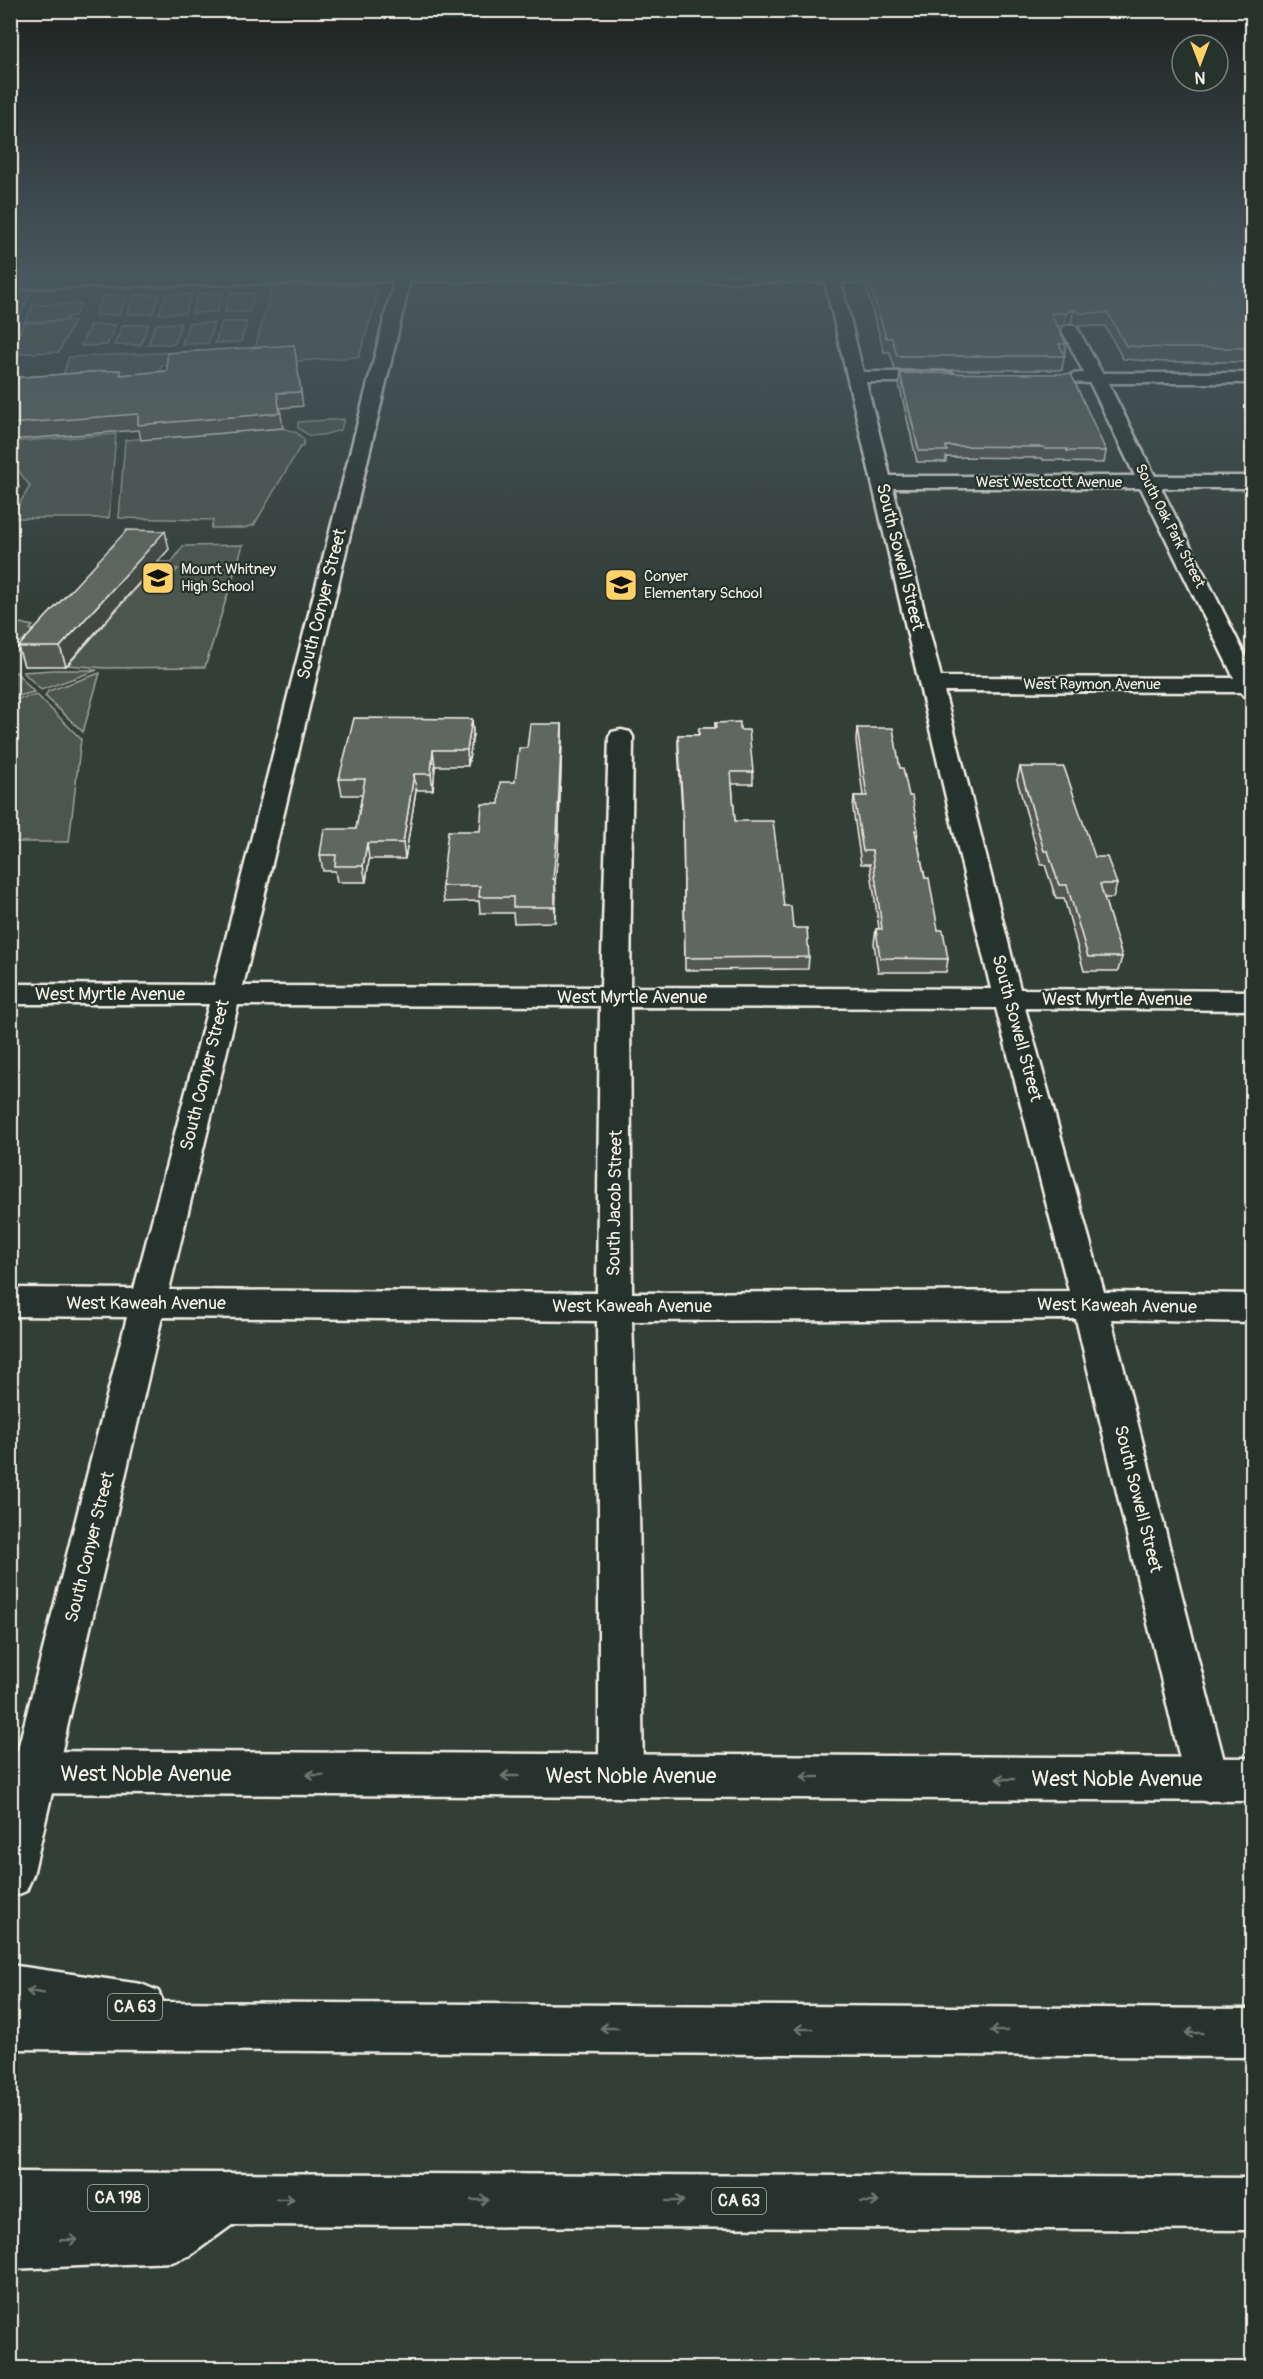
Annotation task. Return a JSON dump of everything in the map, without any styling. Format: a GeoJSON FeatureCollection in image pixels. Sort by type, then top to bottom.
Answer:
{"type":"FeatureCollection","features":[{"type":"Feature","properties":{"kind":"main road","name":"South Conyer Street"},"geometry":{"type":"LineString","coordinates":[[10,1875],[22,1773],[100,1507],[148,1302],[376,387]]}},
{"type":"Feature","properties":{"kind":"main road","name":"South Sowell Street"},"geometry":{"type":"LineString","coordinates":[[857,387],[1008,999],[1090,1305],[1207,1780]]}},
{"type":"Feature","properties":{"kind":"main road","name":"South Oak Park Street"},"geometry":{"type":"LineString","coordinates":[[1101,387],[1252,687]]}},
{"type":"Feature","properties":{"kind":"main road","name":"West Westcott Avenue"},"geometry":{"type":"LineString","coordinates":[[881,482],[1252,482]]}},
{"type":"Feature","properties":{"kind":"main road","name":"West Raymon Avenue"},"geometry":{"type":"LineString","coordinates":[[932,684],[1252,687]]}},
{"type":"Feature","properties":{"kind":"main road","name":"South Jacob Street"},"geometry":{"type":"LineString","coordinates":[[621,737],[615,996],[614,1307],[621,1776]]}},
{"type":"Feature","properties":{"kind":"main road","name":"West Myrtle Avenue"},"geometry":{"type":"LineString","coordinates":[[10,994],[1252,1000]]}},
{"type":"Feature","properties":{"kind":"main road","name":"West Kaweah Avenue"},"geometry":{"type":"LineString","coordinates":[[10,1302],[614,1307],[1090,1305],[1252,1308]]}},
{"type":"Feature","properties":{"kind":"main road","name":"West Noble Avenue"},"geometry":{"type":"LineString","coordinates":[[22,1773],[1252,1780]]}},
{"type":"Feature","properties":{"kind":"main road","name":"CA 63"},"geometry":{"type":"LineString","coordinates":[[10,1989],[259,2025],[1252,2033]]}},
{"type":"Feature","properties":{"kind":"main road"},"geometry":{"type":"LineString","coordinates":[[10,2025],[259,2025]]}},
{"type":"Feature","properties":{"kind":"main road","name":"CA 198"},"geometry":{"type":"LineString","coordinates":[[10,2198],[226,2198]]}},
{"type":"Feature","properties":{"kind":"main road","name":"CA 63"},"geometry":{"type":"LineString","coordinates":[[226,2198],[1252,2204]]}},
{"type":"Feature","properties":{"kind":"main road"},"geometry":{"type":"LineString","coordinates":[[10,2243],[172,2236],[226,2198]]}},
{"type":"Feature","properties":{"kind":"shaded area"},"geometry":{"type":"Polygon","coordinates":[[[344,419],[341,430],[323,435],[310,436],[298,428],[298,422],[344,419]]]}},
{"type":"Feature","properties":{"kind":"shaded area"},"geometry":{"type":"Polygon","coordinates":[[[283,428],[297,433],[304,440],[303,447],[300,447],[254,525],[244,528],[211,528],[213,520],[119,518],[125,440],[283,428]]]}},
{"type":"Feature","properties":{"kind":"shaded area"},"geometry":{"type":"Polygon","coordinates":[[[116,434],[109,518],[11,518],[30,486],[15,466],[11,466],[11,442],[116,434]]]}},
{"type":"Feature","properties":{"kind":"shaded area"},"geometry":{"type":"Polygon","coordinates":[[[243,545],[205,667],[105,668],[68,665],[141,583],[164,585],[178,569],[156,566],[159,562],[172,562],[183,546],[243,545]]]}},
{"type":"Feature","properties":{"kind":"shaded area"},"geometry":{"type":"Polygon","coordinates":[[[11,621],[33,626],[30,629],[35,631],[21,642],[11,642],[11,621]]]}},
{"type":"Feature","properties":{"kind":"shaded area"},"geometry":{"type":"Polygon","coordinates":[[[97,670],[41,690],[23,672],[97,670]]]}},
{"type":"Feature","properties":{"kind":"shaded area"},"geometry":{"type":"Polygon","coordinates":[[[10,672],[16,672],[34,692],[11,698],[10,672]]]}},
{"type":"Feature","properties":{"kind":"shaded area"},"geometry":{"type":"Polygon","coordinates":[[[100,673],[83,732],[45,696],[48,691],[100,673]]]}},
{"type":"Feature","properties":{"kind":"shaded area"},"geometry":{"type":"Polygon","coordinates":[[[37,695],[81,739],[69,842],[11,842],[11,700],[37,695]]]}},
{"type":"Feature","properties":{"kind":"building"},"geometry":{"type":"Polygon","coordinates":[[[10,387],[300,387],[301,392],[277,393],[280,413],[138,425],[138,414],[10,424],[10,387]]]}},
{"type":"Feature","properties":{"kind":"building"},"geometry":{"type":"Polygon","coordinates":[[[903,387],[1077,387],[1106,451],[1067,451],[1067,449],[1045,449],[1044,447],[946,446],[947,451],[919,451],[903,387]]]}},
{"type":"Feature","properties":{"kind":"building"},"geometry":{"type":"Polygon","coordinates":[[[10,466],[15,472],[10,479],[10,466]]]}},
{"type":"Feature","properties":{"kind":"building"},"geometry":{"type":"Polygon","coordinates":[[[127,530],[165,531],[60,647],[18,647],[127,530]]]}},
{"type":"Feature","properties":{"kind":"building"},"geometry":{"type":"Polygon","coordinates":[[[354,718],[472,719],[467,750],[433,750],[431,774],[414,774],[403,843],[367,843],[363,866],[335,866],[336,855],[320,855],[324,829],[356,829],[365,779],[339,779],[354,718]]]}},
{"type":"Feature","properties":{"kind":"building"},"geometry":{"type":"Polygon","coordinates":[[[740,722],[740,730],[749,730],[753,772],[731,772],[735,821],[773,821],[784,906],[791,906],[793,928],[807,928],[809,957],[685,958],[683,813],[678,735],[699,735],[699,728],[716,728],[715,723],[740,722]]]}},
{"type":"Feature","properties":{"kind":"building"},"geometry":{"type":"Polygon","coordinates":[[[530,724],[562,724],[553,879],[555,879],[555,907],[513,907],[513,897],[479,897],[480,886],[442,886],[448,831],[480,831],[482,804],[499,804],[500,782],[515,782],[519,748],[527,748],[530,724]]]}},
{"type":"Feature","properties":{"kind":"building"},"geometry":{"type":"Polygon","coordinates":[[[857,728],[893,728],[900,768],[903,768],[909,796],[912,796],[918,830],[915,830],[925,878],[929,878],[938,930],[943,930],[948,959],[880,958],[876,929],[882,929],[872,851],[863,851],[854,796],[867,796],[857,728]]]}},
{"type":"Feature","properties":{"kind":"building"},"geometry":{"type":"Polygon","coordinates":[[[1020,767],[1064,767],[1095,857],[1107,857],[1117,884],[1100,884],[1122,957],[1088,957],[1067,885],[1059,885],[1048,851],[1044,851],[1020,767]]]}},
{"type":"Feature","properties":{"kind":"place","name":"Mount Whitney High School"},"geometry":{"type":"Point","coordinates":[158,578]}},
{"type":"Feature","properties":{"kind":"place","name":"Conyer Elementary School"},"geometry":{"type":"Point","coordinates":[621,585]}}]}
